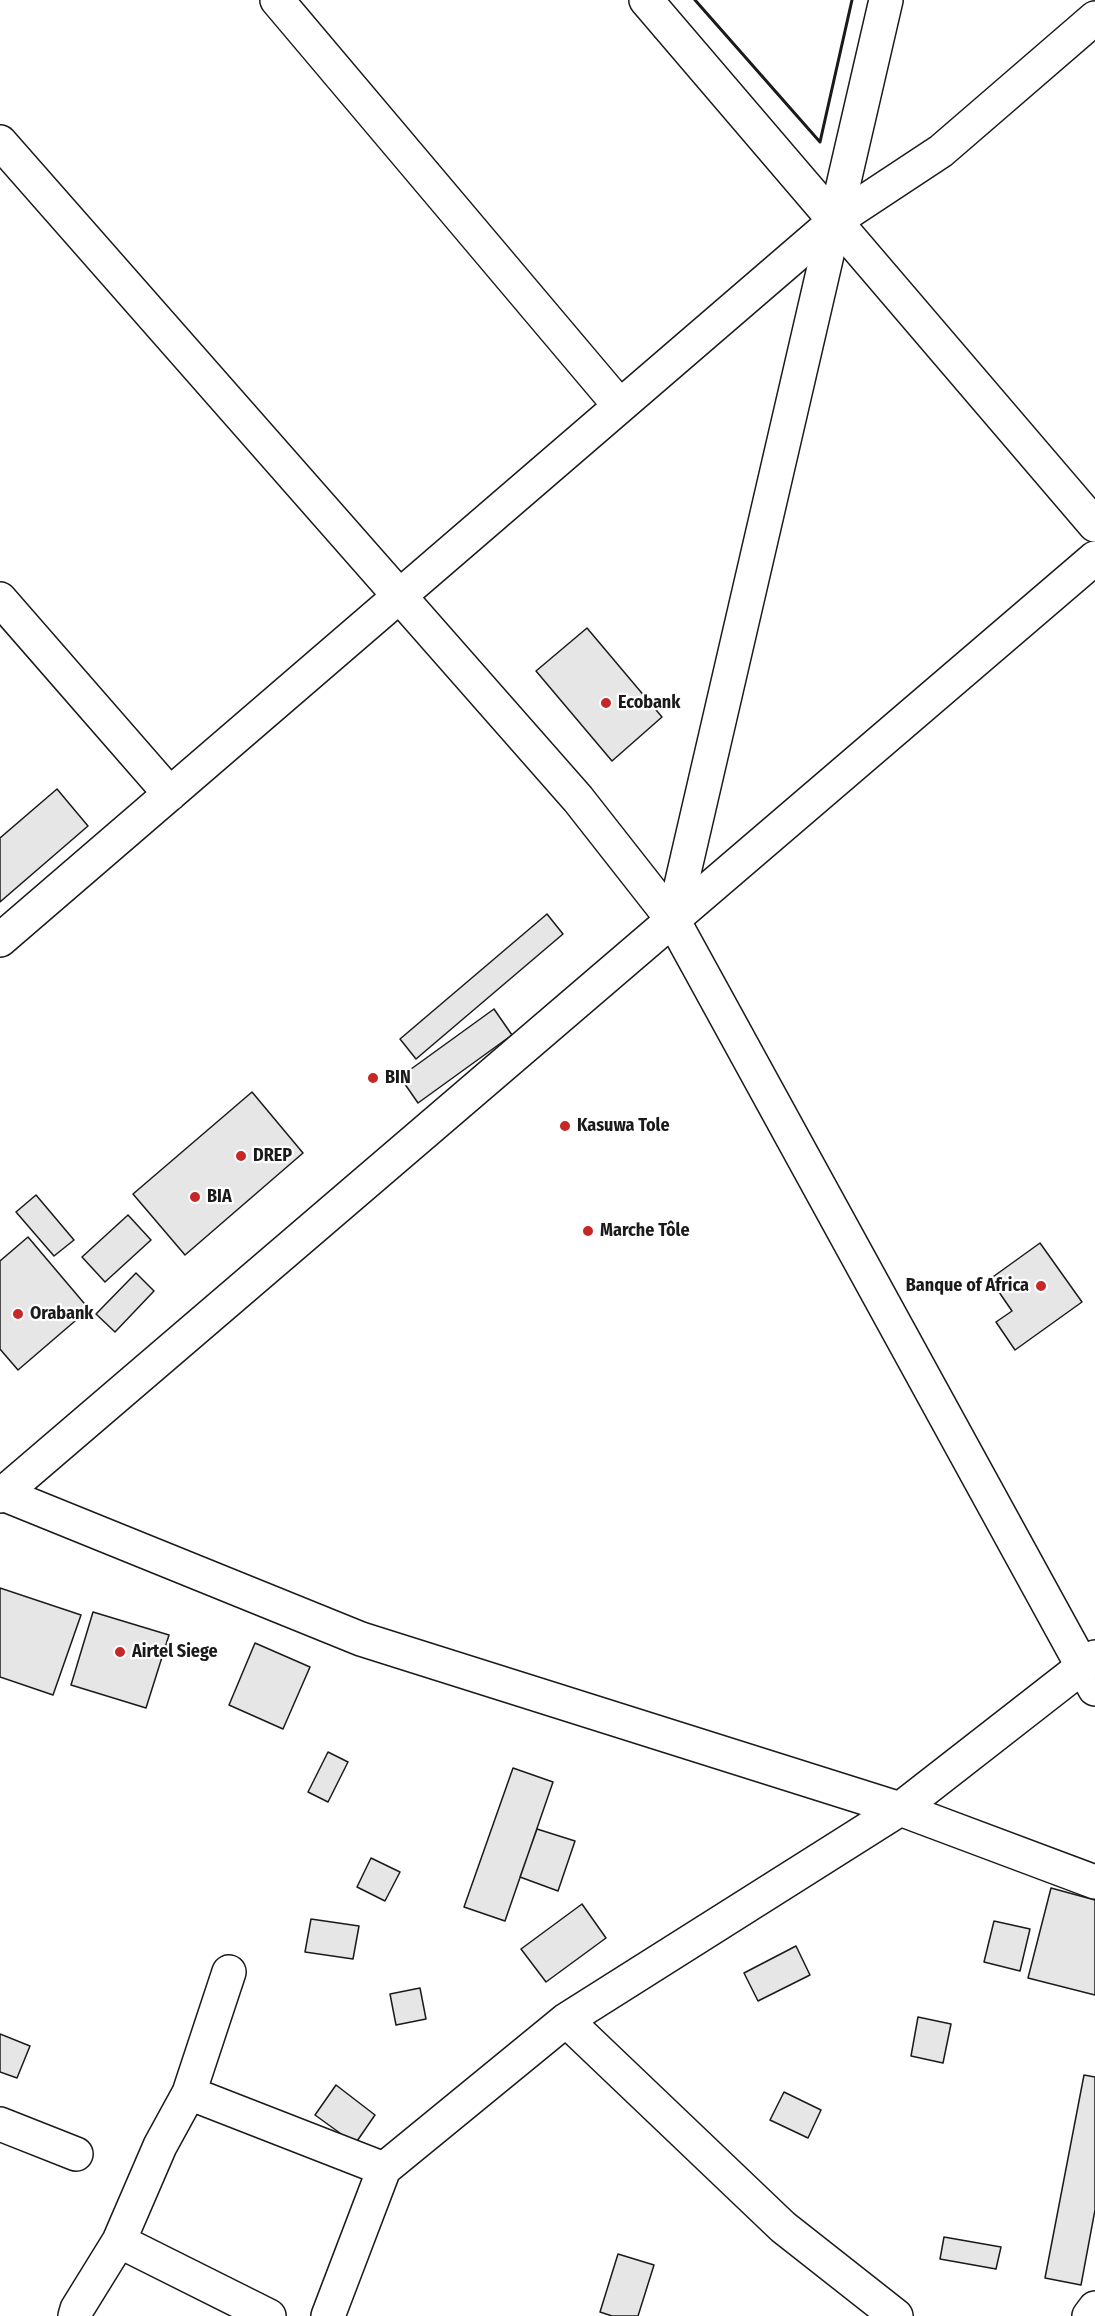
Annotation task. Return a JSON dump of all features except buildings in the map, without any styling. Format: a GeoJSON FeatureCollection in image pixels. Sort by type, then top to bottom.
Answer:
{"type":"FeatureCollection","features":[{"type":"Feature","properties":{"kind":"street"},"geometry":{"type":"LineString","coordinates":[[277,0],[620,406]]}},
{"type":"Feature","properties":{"kind":"street"},"geometry":{"type":"LineString","coordinates":[[646,0],[1095,525]]}},
{"type":"Feature","properties":{"kind":"street"},"geometry":{"type":"LineString","coordinates":[[673,920],[886,0]]}},
{"type":"Feature","properties":{"kind":"street"},"geometry":{"type":"LineString","coordinates":[[0,940],[835,221],[941,151],[1095,18]]}},
{"type":"Feature","properties":{"kind":"street"},"geometry":{"type":"LineString","coordinates":[[0,142],[578,799],[673,920],[1091,1671],[900,1809],[566,2020],[384,2169],[337,2314]]}},
{"type":"Feature","properties":{"kind":"street"},"geometry":{"type":"LineString","coordinates":[[1095,558],[1,1494],[361,1639],[900,1809],[1095,1882]]}},
{"type":"Feature","properties":{"kind":"street"},"geometry":{"type":"LineString","coordinates":[[0,598],[170,794]]}},
{"type":"Feature","properties":{"kind":"street"},"geometry":{"type":"LineString","coordinates":[[75,2316],[77,2309],[119,2241],[160,2146],[189,2093],[229,1972]]}},
{"type":"Feature","properties":{"kind":"street"},"geometry":{"type":"LineString","coordinates":[[566,2020],[783,2227],[896,2316]]}},
{"type":"Feature","properties":{"kind":"street"},"geometry":{"type":"LineString","coordinates":[[189,2093],[384,2169]]}},
{"type":"Feature","properties":{"kind":"street"},"geometry":{"type":"LineString","coordinates":[[0,2124],[76,2154]]}},
{"type":"Feature","properties":{"kind":"street"},"geometry":{"type":"LineString","coordinates":[[119,2241],[269,2316]]}},
{"type":"Feature","properties":{"kind":"street"},"geometry":{"type":"LineString","coordinates":[[1089,2316],[1095,2308]]}},
{"type":"Feature","properties":{"kind":"wall"},"geometry":{"type":"LineString","coordinates":[[695,0],[820,142],[852,0]]}},
{"type":"Feature","properties":{"kind":"place","name":"Ecobank"},"geometry":{"type":"Point","coordinates":[606,703]}},
{"type":"Feature","properties":{"kind":"place","name":"BIN"},"geometry":{"type":"Point","coordinates":[373,1078]}},
{"type":"Feature","properties":{"kind":"place","name":"Kasuwa Tole"},"geometry":{"type":"Point","coordinates":[565,1126]}},
{"type":"Feature","properties":{"kind":"place","name":"DREP"},"geometry":{"type":"Point","coordinates":[241,1156]}},
{"type":"Feature","properties":{"kind":"place","name":"BIA"},"geometry":{"type":"Point","coordinates":[195,1197]}},
{"type":"Feature","properties":{"kind":"place","name":"Marche Tôle"},"geometry":{"type":"Point","coordinates":[588,1231]}},
{"type":"Feature","properties":{"kind":"place","name":"Banque of Africa"},"geometry":{"type":"Point","coordinates":[1041,1286]}},
{"type":"Feature","properties":{"kind":"place","name":"Orabank"},"geometry":{"type":"Point","coordinates":[18,1314]}},
{"type":"Feature","properties":{"kind":"place","name":"Airtel Siege"},"geometry":{"type":"Point","coordinates":[120,1652]}}]}
